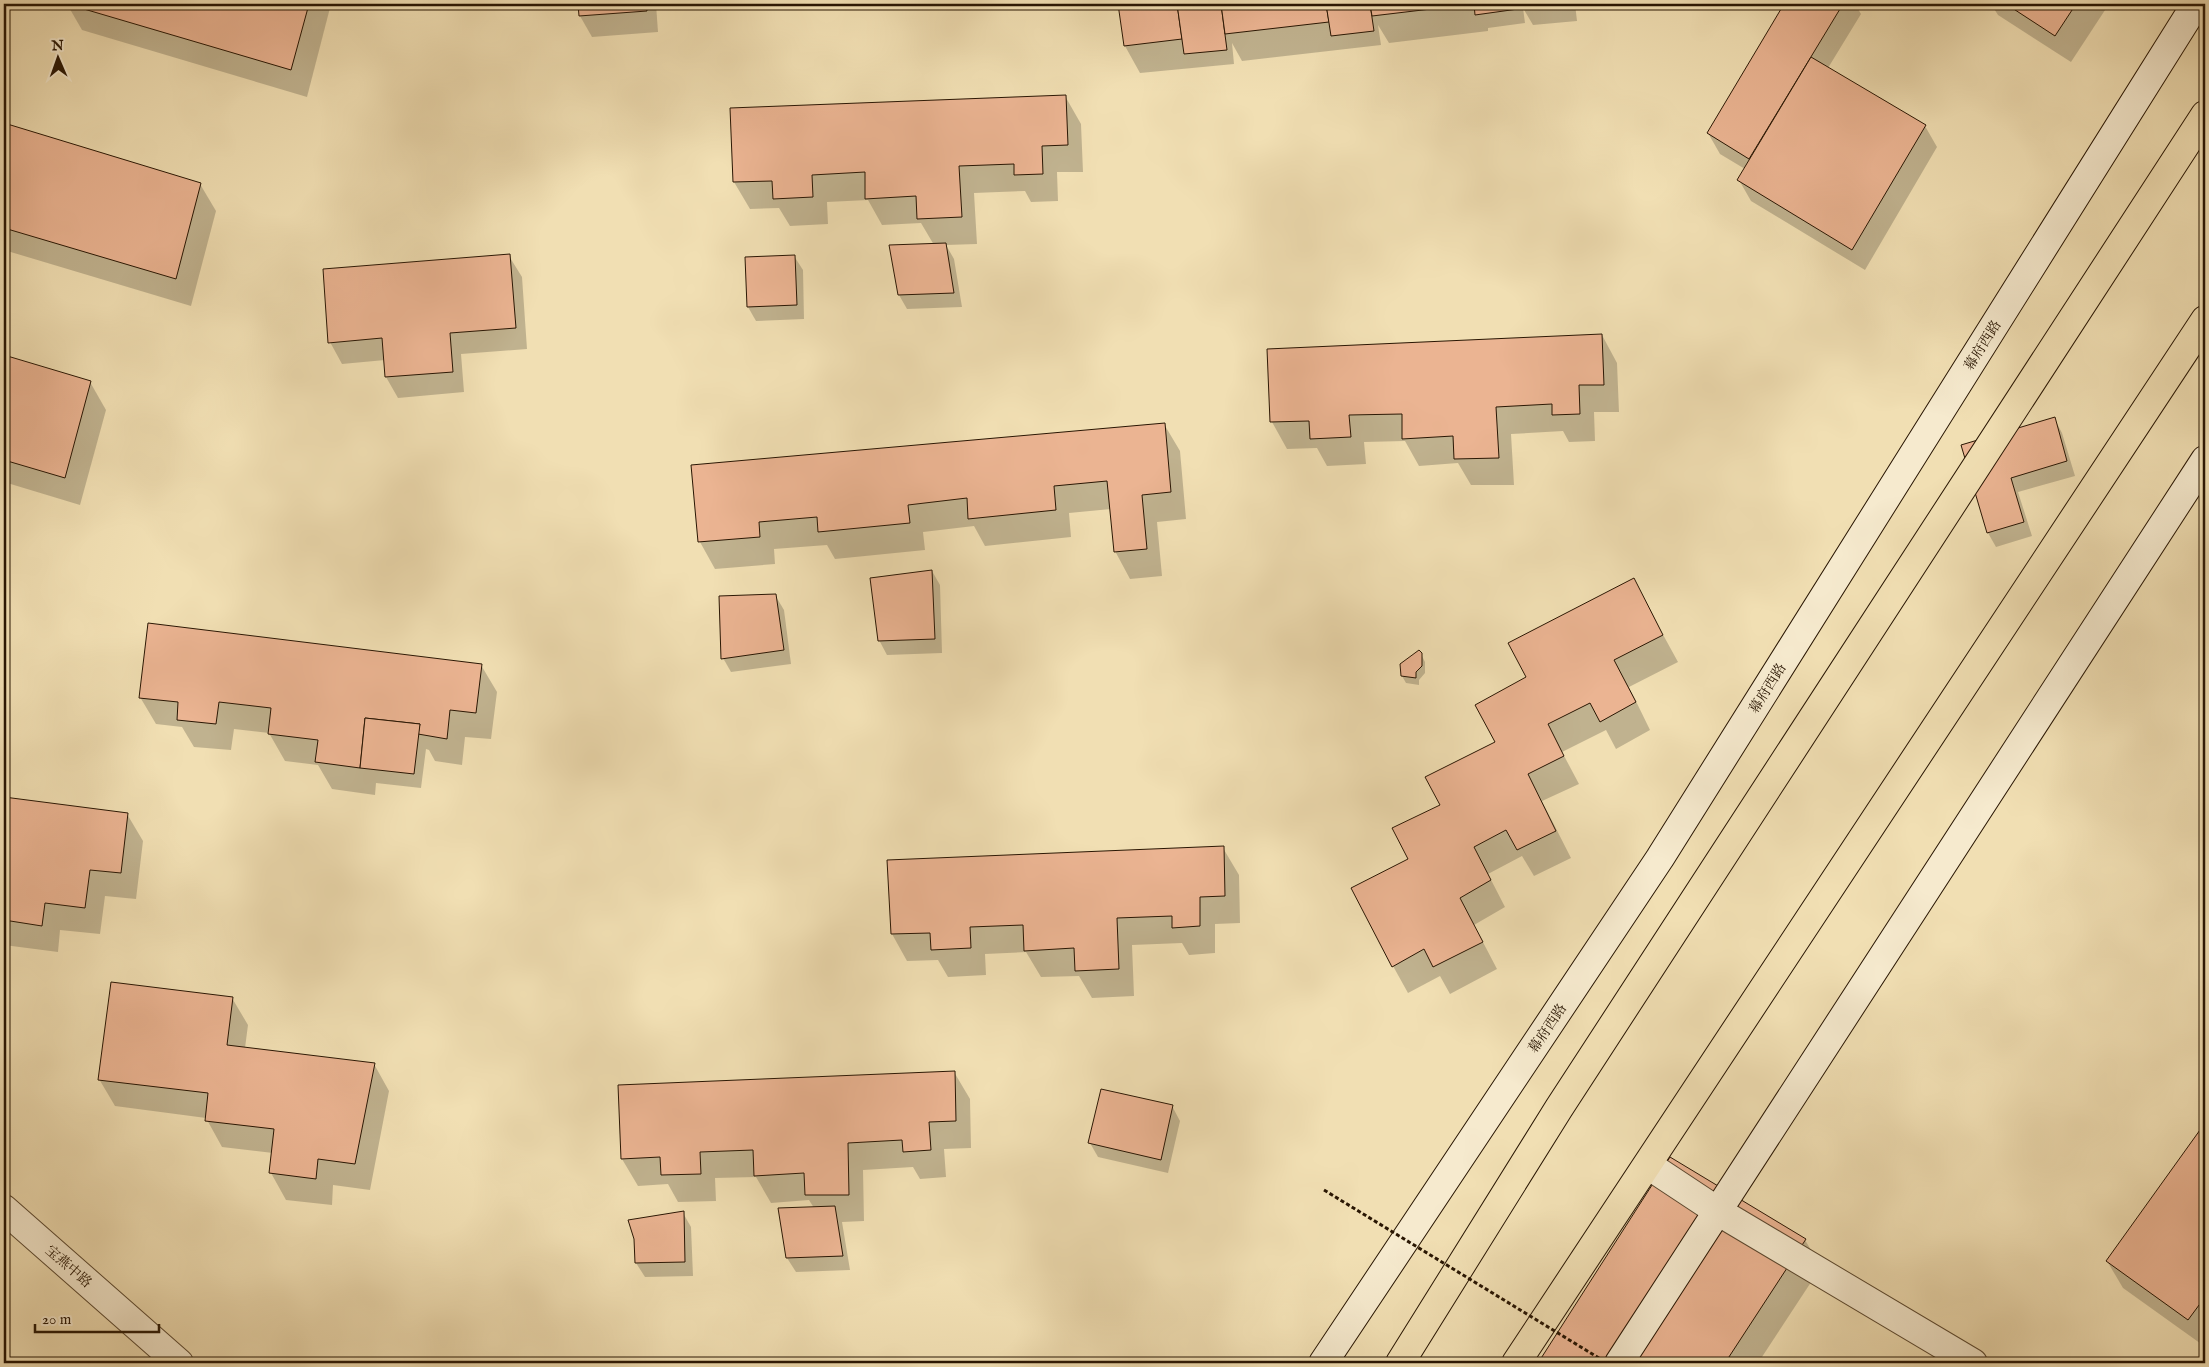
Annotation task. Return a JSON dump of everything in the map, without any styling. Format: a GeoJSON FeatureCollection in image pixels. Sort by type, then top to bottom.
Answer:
{"type":"FeatureCollection","features":[{"type":"Feature","properties":{"kind":"highway"},"geometry":{"type":"LineString","coordinates":[[1400,1363],[1559,1108],[2205,115]]}},
{"type":"Feature","properties":{"kind":"highway"},"geometry":{"type":"LineString","coordinates":[[1516,1363],[2205,320]]}},
{"type":"Feature","properties":{"kind":"main road","name":"幕府西路"},"geometry":{"type":"LineString","coordinates":[[1323,1363],[1660,858],[2196,4]]}},
{"type":"Feature","properties":{"kind":"main road"},"geometry":{"type":"LineString","coordinates":[[1619,1363],[1719,1212],[2205,460]]}},
{"type":"Feature","properties":{"kind":"main road"},"geometry":{"type":"LineString","coordinates":[[1648,1165],[1719,1212],[1973,1363]]}},
{"type":"Feature","properties":{"kind":"main road","name":"宝燕中路"},"geometry":{"type":"LineString","coordinates":[[4,1209],[179,1363]]}},
{"type":"Feature","properties":{"kind":"path"},"geometry":{"type":"LineString","coordinates":[[1324,1190],[1607,1363]]}},
{"type":"Feature","properties":{"kind":"building"},"geometry":{"type":"Polygon","coordinates":[[[67,4],[309,4],[291,70],[67,4]]]}},
{"type":"Feature","properties":{"kind":"building"},"geometry":{"type":"Polygon","coordinates":[[[578,4],[646,4],[647,11],[579,16],[578,4]]]}},
{"type":"Feature","properties":{"kind":"building"},"geometry":{"type":"Polygon","coordinates":[[[1118,4],[1177,4],[1182,39],[1124,46],[1118,4]]]}},
{"type":"Feature","properties":{"kind":"building"},"geometry":{"type":"Polygon","coordinates":[[[1177,4],[1221,4],[1227,50],[1184,54],[1177,4]]]}},
{"type":"Feature","properties":{"kind":"building"},"geometry":{"type":"Polygon","coordinates":[[[1221,4],[1326,4],[1329,22],[1225,34],[1221,4]]]}},
{"type":"Feature","properties":{"kind":"building"},"geometry":{"type":"Polygon","coordinates":[[[1326,4],[1370,4],[1374,31],[1331,36],[1326,4]]]}},
{"type":"Feature","properties":{"kind":"building"},"geometry":{"type":"Polygon","coordinates":[[[1370,4],[1473,4],[1372,16],[1370,4]]]}},
{"type":"Feature","properties":{"kind":"building"},"geometry":{"type":"Polygon","coordinates":[[[1474,4],[1517,4],[1518,9],[1475,15],[1474,4]]]}},
{"type":"Feature","properties":{"kind":"building"},"geometry":{"type":"Polygon","coordinates":[[[1784,4],[1843,4],[1749,159],[1707,133],[1784,4]]]}},
{"type":"Feature","properties":{"kind":"building"},"geometry":{"type":"Polygon","coordinates":[[[2006,4],[2076,4],[2055,36],[2006,4]]]}},
{"type":"Feature","properties":{"kind":"building"},"geometry":{"type":"Polygon","coordinates":[[[1811,57],[1926,125],[1852,250],[1737,180],[1811,57]]]}},
{"type":"Feature","properties":{"kind":"building"},"geometry":{"type":"Polygon","coordinates":[[[1066,95],[1068,145],[1042,146],[1043,174],[1014,175],[1014,164],[959,166],[962,217],[917,219],[916,196],[865,199],[865,172],[812,175],[813,197],[773,199],[772,181],[733,182],[730,108],[1066,95]]]}},
{"type":"Feature","properties":{"kind":"building"},"geometry":{"type":"Polygon","coordinates":[[[4,123],[201,183],[176,279],[4,228],[4,123]]]}},
{"type":"Feature","properties":{"kind":"building"},"geometry":{"type":"Polygon","coordinates":[[[946,243],[954,293],[898,295],[889,245],[946,243]]]}},
{"type":"Feature","properties":{"kind":"building"},"geometry":{"type":"Polygon","coordinates":[[[510,254],[516,328],[450,333],[453,372],[385,377],[382,338],[328,343],[323,269],[510,254]]]}},
{"type":"Feature","properties":{"kind":"building"},"geometry":{"type":"Polygon","coordinates":[[[795,255],[797,305],[747,307],[745,257],[795,255]]]}},
{"type":"Feature","properties":{"kind":"building"},"geometry":{"type":"Polygon","coordinates":[[[1602,334],[1604,385],[1579,385],[1580,414],[1552,415],[1552,404],[1496,407],[1499,458],[1454,459],[1453,436],[1402,439],[1402,414],[1349,415],[1351,437],[1310,439],[1309,421],[1270,422],[1267,349],[1602,334]]]}},
{"type":"Feature","properties":{"kind":"building"},"geometry":{"type":"Polygon","coordinates":[[[4,355],[91,381],[65,478],[4,460],[4,355]]]}},
{"type":"Feature","properties":{"kind":"building"},"geometry":{"type":"Polygon","coordinates":[[[2055,417],[2067,461],[2011,478],[2024,522],[1987,533],[1961,445],[2055,417]]]}},
{"type":"Feature","properties":{"kind":"building"},"geometry":{"type":"Polygon","coordinates":[[[1165,423],[1171,492],[1142,495],[1147,549],[1114,552],[1107,481],[1054,486],[1056,510],[968,519],[967,498],[908,505],[910,523],[818,532],[817,517],[759,522],[760,537],[698,542],[691,465],[1165,423]]]}},
{"type":"Feature","properties":{"kind":"building"},"geometry":{"type":"Polygon","coordinates":[[[932,570],[935,639],[878,641],[870,578],[932,570]]]}},
{"type":"Feature","properties":{"kind":"building"},"geometry":{"type":"Polygon","coordinates":[[[1634,578],[1663,635],[1614,660],[1636,702],[1600,722],[1590,703],[1548,724],[1564,756],[1528,774],[1556,831],[1517,850],[1506,830],[1474,847],[1491,880],[1460,898],[1483,942],[1433,967],[1424,949],[1392,967],[1351,888],[1408,859],[1392,828],[1440,805],[1425,777],[1495,742],[1475,705],[1526,677],[1508,643],[1634,578]]]}},
{"type":"Feature","properties":{"kind":"building"},"geometry":{"type":"Polygon","coordinates":[[[776,594],[784,650],[721,659],[719,596],[776,594]]]}},
{"type":"Feature","properties":{"kind":"building"},"geometry":{"type":"Polygon","coordinates":[[[148,623],[482,664],[476,713],[450,710],[447,739],[418,734],[420,724],[365,718],[360,768],[315,762],[318,740],[268,734],[271,708],[219,702],[216,724],[177,720],[178,702],[139,698],[148,623]]]}},
{"type":"Feature","properties":{"kind":"building"},"geometry":{"type":"Polygon","coordinates":[[[1419,650],[1422,653],[1422,666],[1416,672],[1416,678],[1401,676],[1400,664],[1419,650]]]}},
{"type":"Feature","properties":{"kind":"building"},"geometry":{"type":"Polygon","coordinates":[[[365,718],[420,724],[414,774],[360,768],[365,718]]]}},
{"type":"Feature","properties":{"kind":"building"},"geometry":{"type":"Polygon","coordinates":[[[4,797],[128,813],[121,873],[90,870],[85,908],[45,903],[42,926],[4,920],[4,797]]]}},
{"type":"Feature","properties":{"kind":"building"},"geometry":{"type":"Polygon","coordinates":[[[1224,846],[1225,896],[1200,897],[1200,926],[1172,928],[1172,916],[1117,918],[1119,969],[1075,971],[1074,948],[1024,951],[1023,925],[970,927],[971,948],[931,950],[930,933],[891,934],[887,860],[1224,846]]]}},
{"type":"Feature","properties":{"kind":"building"},"geometry":{"type":"Polygon","coordinates":[[[111,982],[233,997],[227,1045],[375,1063],[355,1164],[318,1159],[316,1179],[269,1173],[274,1129],[205,1121],[208,1093],[98,1080],[111,982]]]}},
{"type":"Feature","properties":{"kind":"building"},"geometry":{"type":"Polygon","coordinates":[[[955,1071],[956,1121],[929,1122],[931,1150],[903,1152],[902,1140],[848,1143],[849,1195],[805,1195],[804,1173],[754,1176],[753,1150],[700,1152],[701,1174],[661,1175],[660,1157],[621,1159],[618,1085],[955,1071]]]}},
{"type":"Feature","properties":{"kind":"building"},"geometry":{"type":"Polygon","coordinates":[[[1101,1089],[1173,1105],[1161,1160],[1088,1143],[1101,1089]]]}},
{"type":"Feature","properties":{"kind":"building"},"geometry":{"type":"Polygon","coordinates":[[[2205,1123],[2205,1297],[2188,1320],[2106,1261],[2205,1123]]]}},
{"type":"Feature","properties":{"kind":"building"},"geometry":{"type":"Polygon","coordinates":[[[1670,1157],[1806,1239],[1725,1363],[1538,1363],[1670,1157]]]}},
{"type":"Feature","properties":{"kind":"building"},"geometry":{"type":"Polygon","coordinates":[[[835,1206],[843,1256],[786,1258],[778,1208],[835,1206]]]}},
{"type":"Feature","properties":{"kind":"building"},"geometry":{"type":"Polygon","coordinates":[[[684,1211],[685,1262],[635,1263],[634,1239],[628,1220],[684,1211]]]}}]}
